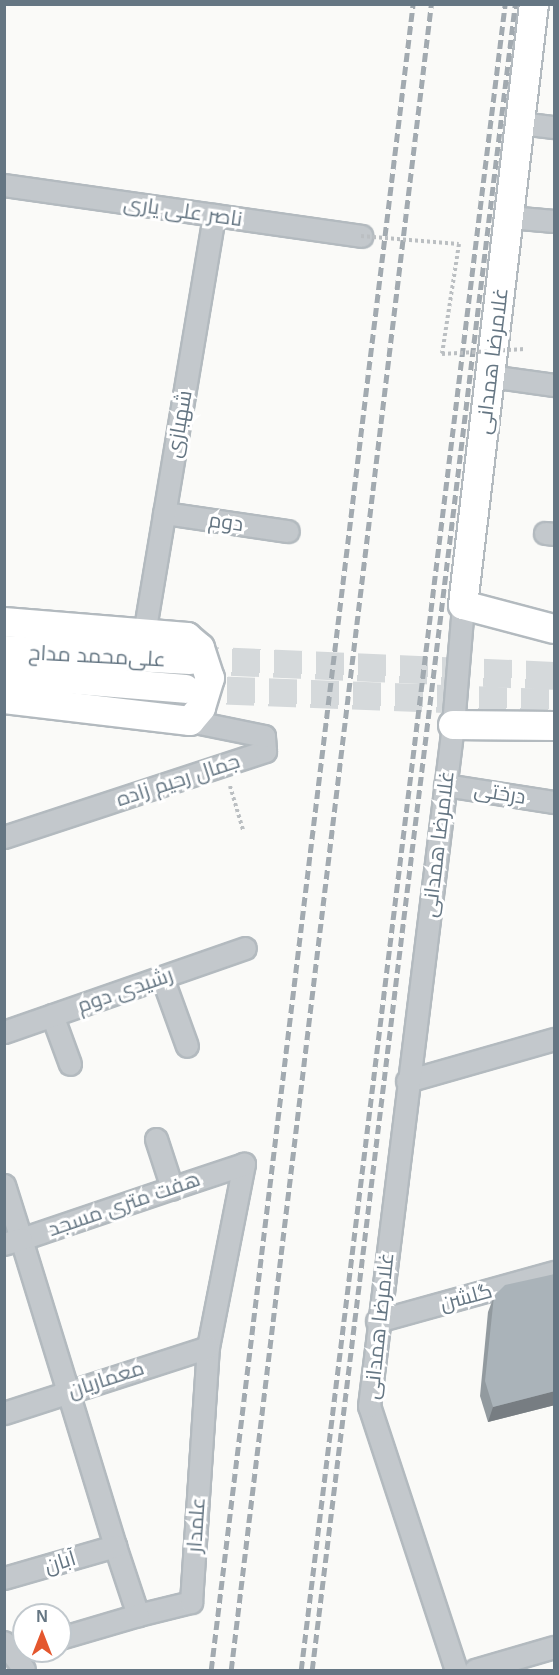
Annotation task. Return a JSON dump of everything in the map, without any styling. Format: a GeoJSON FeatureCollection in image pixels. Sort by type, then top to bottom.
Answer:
{"type":"FeatureCollection","features":[{"type":"Feature","properties":{"kind":"main road","name":"غلامرضا همدانی"},"geometry":{"type":"LineString","coordinates":[[463,605],[534,4]]}},
{"type":"Feature","properties":{"kind":"main road"},"geometry":{"type":"LineString","coordinates":[[463,605],[555,629]]}},
{"type":"Feature","properties":{"kind":"main road"},"geometry":{"type":"LineString","coordinates":[[4,622],[187,637],[200,648],[210,678],[201,708],[190,721],[4,699]]}},
{"type":"Feature","properties":{"kind":"main road","name":"علی‌محمد مداح"},"geometry":{"type":"LineString","coordinates":[[4,650],[189,660]]}},
{"type":"Feature","properties":{"kind":"main road","name":"علی‌محمد مداح"},"geometry":{"type":"LineString","coordinates":[[4,674],[185,689]]}},
{"type":"Feature","properties":{"kind":"main road"},"geometry":{"type":"LineString","coordinates":[[453,725],[555,726]]}},
{"type":"Feature","properties":{"kind":"street"},"geometry":{"type":"LineString","coordinates":[[520,123],[555,127]]}},
{"type":"Feature","properties":{"kind":"street","name":"ناصر علی یاری"},"geometry":{"type":"LineString","coordinates":[[4,185],[361,236]]}},
{"type":"Feature","properties":{"kind":"street","name":"شهبازی"},"geometry":{"type":"LineString","coordinates":[[144,633],[214,215]]}},
{"type":"Feature","properties":{"kind":"street"},"geometry":{"type":"LineString","coordinates":[[509,217],[555,221]]}},
{"type":"Feature","properties":{"kind":"street"},"geometry":{"type":"LineString","coordinates":[[490,376],[555,386]]}},
{"type":"Feature","properties":{"kind":"street","name":"دوم"},"geometry":{"type":"LineString","coordinates":[[164,513],[288,531]]}},
{"type":"Feature","properties":{"kind":"street","name":"غلامرضا همدانی"},"geometry":{"type":"LineString","coordinates":[[456,1671],[369,1406],[377,1321],[446,785],[463,605]]}},
{"type":"Feature","properties":{"kind":"street","name":"جمال رحیم زاده"},"geometry":{"type":"LineString","coordinates":[[4,837],[266,751],[264,736],[190,721]]}},
{"type":"Feature","properties":{"kind":"street","name":"درختی"},"geometry":{"type":"LineString","coordinates":[[446,785],[555,802]]}},
{"type":"Feature","properties":{"kind":"street","name":"رشیدی دوم"},"geometry":{"type":"LineString","coordinates":[[4,1032],[245,948]]}},
{"type":"Feature","properties":{"kind":"street"},"geometry":{"type":"LineString","coordinates":[[162,977],[187,1046]]}},
{"type":"Feature","properties":{"kind":"street"},"geometry":{"type":"LineString","coordinates":[[52,1016],[70,1064]]}},
{"type":"Feature","properties":{"kind":"street"},"geometry":{"type":"LineString","coordinates":[[407,1081],[555,1039]]}},
{"type":"Feature","properties":{"kind":"street"},"geometry":{"type":"LineString","coordinates":[[156,1139],[172,1188]]}},
{"type":"Feature","properties":{"kind":"street","name":"هفت متری مسجد"},"geometry":{"type":"LineString","coordinates":[[13,1241],[244,1164]]}},
{"type":"Feature","properties":{"kind":"street","name":"علمدار"},"geometry":{"type":"LineString","coordinates":[[138,1615],[191,1602],[208,1347],[244,1164]]}},
{"type":"Feature","properties":{"kind":"street"},"geometry":{"type":"LineString","coordinates":[[4,1185],[13,1241],[68,1392],[138,1615],[72,1634]]}},
{"type":"Feature","properties":{"kind":"street","name":"گلشن"},"geometry":{"type":"LineString","coordinates":[[377,1321],[555,1272]]}},
{"type":"Feature","properties":{"kind":"street","name":"معماریان"},"geometry":{"type":"LineString","coordinates":[[4,1413],[208,1347]]}},
{"type":"Feature","properties":{"kind":"street","name":"آبان"},"geometry":{"type":"LineString","coordinates":[[4,1578],[115,1546]]}},
{"type":"Feature","properties":{"kind":"street"},"geometry":{"type":"LineString","coordinates":[[475,1671],[555,1647]]}},
{"type":"Feature","properties":{"kind":"path"},"geometry":{"type":"LineString","coordinates":[[361,236],[459,244],[442,354],[525,349]]}},
{"type":"Feature","properties":{"kind":"path"},"geometry":{"type":"LineString","coordinates":[[224,765],[243,830]]}},
{"type":"Feature","properties":{"kind":"building"},"geometry":{"type":"Polygon","coordinates":[[[555,1274],[555,1391],[493,1407],[485,1381],[494,1296],[505,1285],[555,1274]]]}},
{"type":"Feature","properties":{"kind":"tunnel"},"geometry":{"type":"LineString","coordinates":[[190,660],[554,676]]}},
{"type":"Feature","properties":{"kind":"tunnel"},"geometry":{"type":"LineString","coordinates":[[185,689],[554,703]]}},
{"type":"Feature","properties":{"kind":"railway"},"geometry":{"type":"LineString","coordinates":[[211,1670],[413,4]]}},
{"type":"Feature","properties":{"kind":"railway"},"geometry":{"type":"LineString","coordinates":[[231,1670],[431,4]]}},
{"type":"Feature","properties":{"kind":"railway"},"geometry":{"type":"LineString","coordinates":[[301,1670],[505,4]]}},
{"type":"Feature","properties":{"kind":"railway"},"geometry":{"type":"LineString","coordinates":[[312,1670],[515,4]]}}]}
